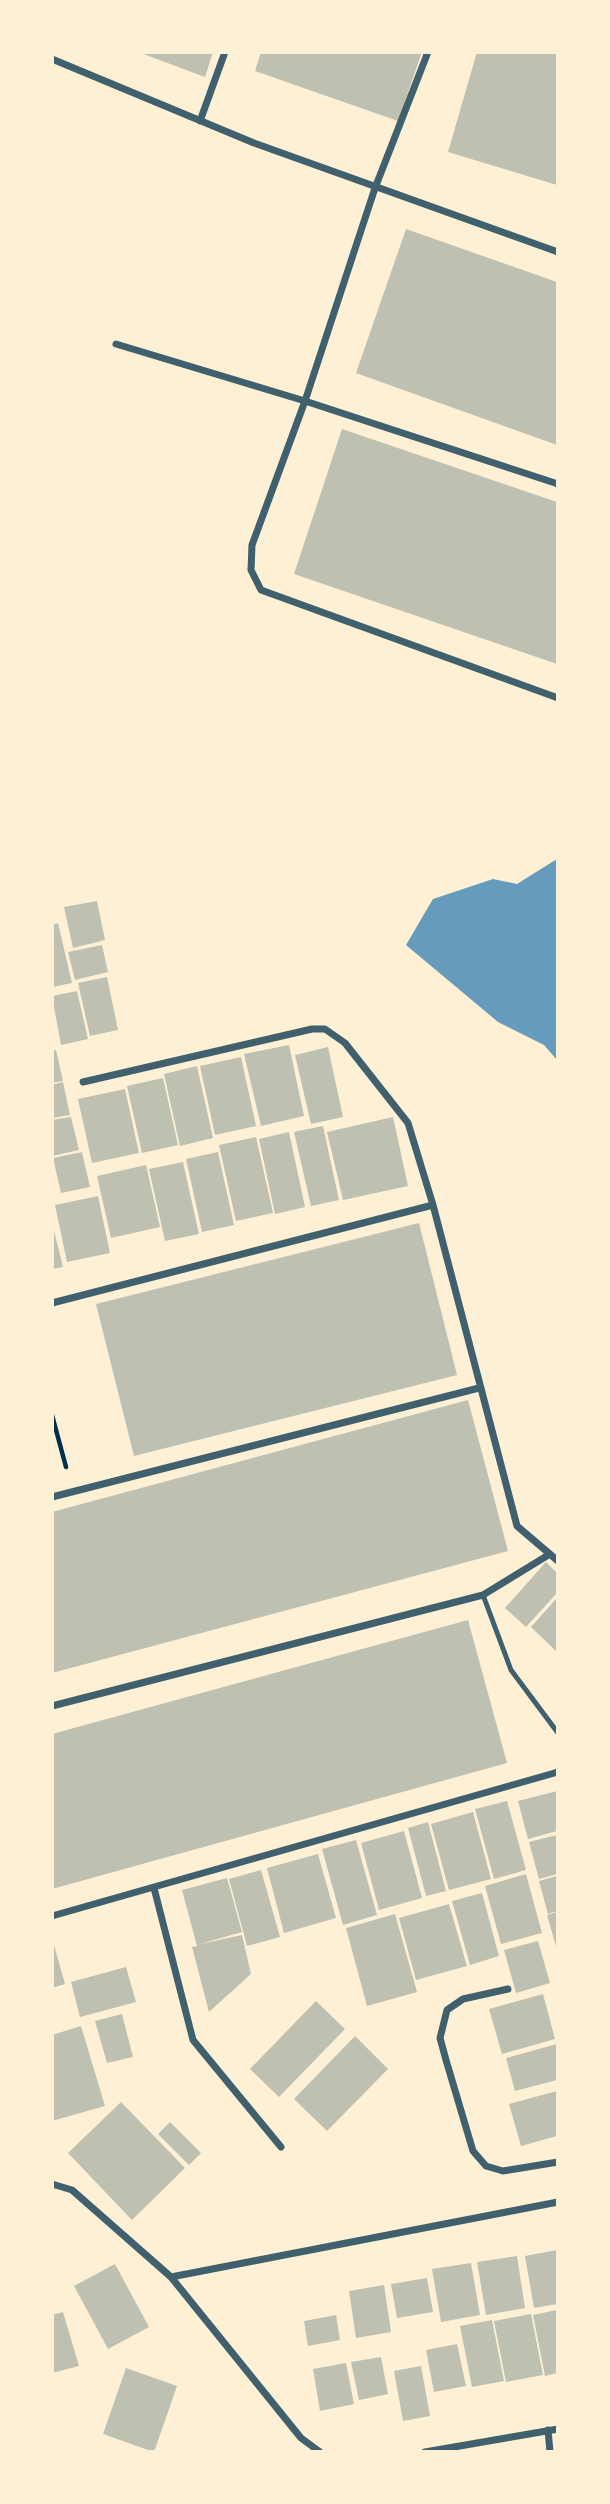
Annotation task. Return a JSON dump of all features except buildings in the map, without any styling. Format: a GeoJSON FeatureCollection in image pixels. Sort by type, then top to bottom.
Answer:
{"type":"FeatureCollection","features":[{"type":"Feature","properties":{"kind":"street"},"geometry":{"type":"LineString","coordinates":[[200,121],[225,52]]}},
{"type":"Feature","properties":{"kind":"street"},"geometry":{"type":"LineString","coordinates":[[428,52],[375,188],[305,401],[252,545],[251,570],[261,590],[558,698]]}},
{"type":"Feature","properties":{"kind":"street"},"geometry":{"type":"LineString","coordinates":[[52,59],[200,121],[375,188],[558,252]]}},
{"type":"Feature","properties":{"kind":"street"},"geometry":{"type":"LineString","coordinates":[[116,344],[305,401],[558,484]]}},
{"type":"Feature","properties":{"kind":"street"},"geometry":{"type":"LineString","coordinates":[[82,1082],[312,1029],[325,1028],[345,1043],[408,1123],[433,1205],[517,1526],[558,1560]]}},
{"type":"Feature","properties":{"kind":"street"},"geometry":{"type":"LineString","coordinates":[[52,1303],[433,1205]]}},
{"type":"Feature","properties":{"kind":"street"},"geometry":{"type":"LineString","coordinates":[[52,1497],[479,1388]]}},
{"type":"Feature","properties":{"kind":"street"},"geometry":{"type":"LineString","coordinates":[[52,1706],[483,1595],[550,1554]]}},
{"type":"Feature","properties":{"kind":"street"},"geometry":{"type":"LineString","coordinates":[[52,1916],[558,1772]]}},
{"type":"Feature","properties":{"kind":"street"},"geometry":{"type":"LineString","coordinates":[[154,1888],[193,2040],[281,2147]]}},
{"type":"Feature","properties":{"kind":"street"},"geometry":{"type":"LineString","coordinates":[[508,1989],[463,1999],[447,2010],[440,2038],[446,2060],[473,2151],[485,2166],[503,2171],[558,2162]]}},
{"type":"Feature","properties":{"kind":"street"},"geometry":{"type":"LineString","coordinates":[[52,2183],[72,2190],[172,2277],[301,2438],[320,2452]]}},
{"type":"Feature","properties":{"kind":"street"},"geometry":{"type":"LineString","coordinates":[[172,2277],[558,2202]]}},
{"type":"Feature","properties":{"kind":"street"},"geometry":{"type":"LineString","coordinates":[[425,2452],[558,2429]]}},
{"type":"Feature","properties":{"kind":"street"},"geometry":{"type":"LineString","coordinates":[[548,2430],[550,2452]]}},
{"type":"Feature","properties":{"kind":"lane"},"geometry":{"type":"LineString","coordinates":[[483,1595],[511,1670],[558,1734]]}},
{"type":"Feature","properties":{"kind":"path"},"geometry":{"type":"LineString","coordinates":[[52,1415],[73,1492]]}},
{"type":"Feature","properties":{"kind":"water"},"geometry":{"type":"Polygon","coordinates":[[[557,859],[557,1060],[544,1045],[498,1022],[406,945],[433,899],[493,879],[517,884],[557,859]]]}}]}
